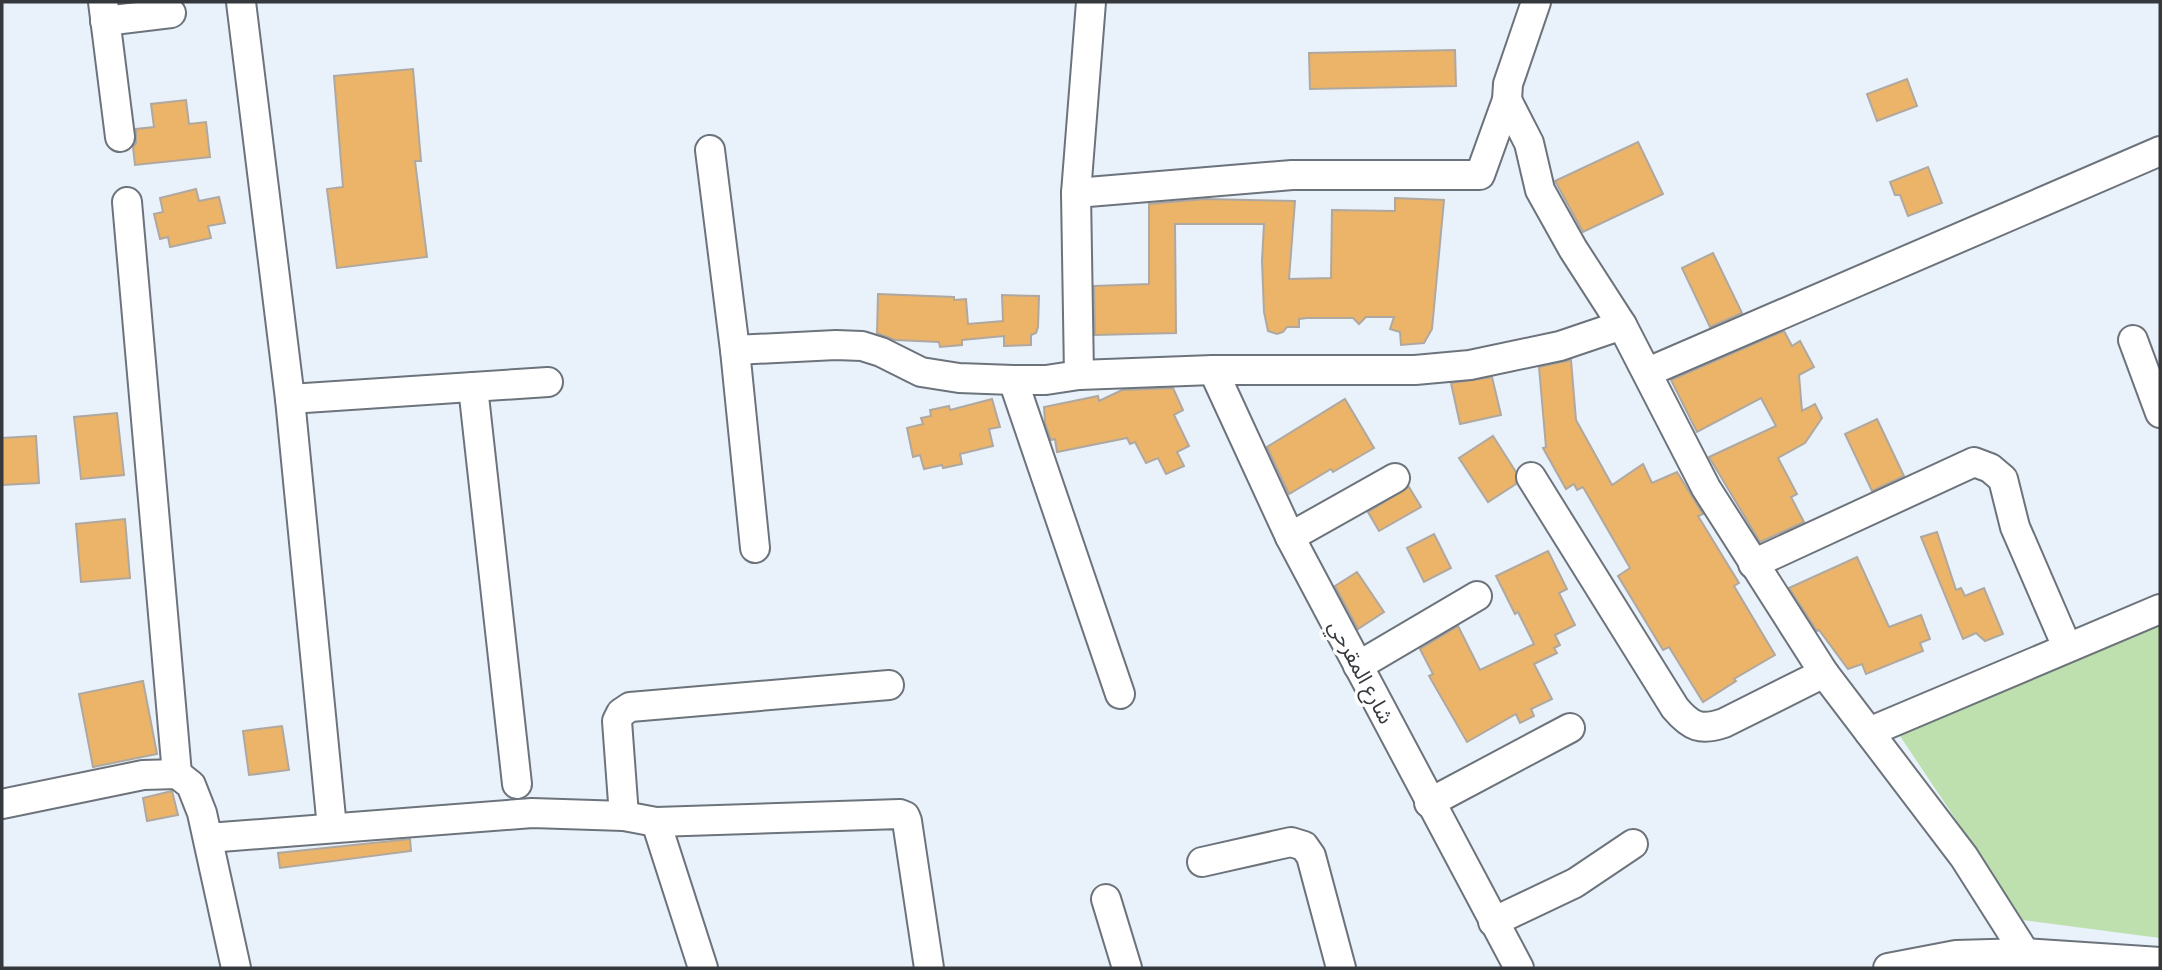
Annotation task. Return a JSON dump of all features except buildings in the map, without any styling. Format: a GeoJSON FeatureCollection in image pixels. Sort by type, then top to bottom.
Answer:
{"type":"FeatureCollection","features":[{"type":"Feature","properties":{"kind":"street"},"geometry":{"type":"LineString","coordinates":[[241,2],[290,399],[332,828]]}},
{"type":"Feature","properties":{"kind":"street"},"geometry":{"type":"LineString","coordinates":[[1079,374],[1076,193],[1091,2]]}},
{"type":"Feature","properties":{"kind":"street"},"geometry":{"type":"LineString","coordinates":[[1076,193],[1292,174],[1480,175],[1507,100],[1508,84],[1536,2]]}},
{"type":"Feature","properties":{"kind":"street"},"geometry":{"type":"LineString","coordinates":[[120,137],[104,11],[171,13]]}},
{"type":"Feature","properties":{"kind":"street"},"geometry":{"type":"LineString","coordinates":[[1507,100],[1529,143],[1540,190],[1573,249],[1622,325],[1706,488],[1824,673],[1964,857],[2025,953]]}},
{"type":"Feature","properties":{"kind":"street"},"geometry":{"type":"LineString","coordinates":[[710,150],[735,350],[755,548]]}},
{"type":"Feature","properties":{"kind":"street"},"geometry":{"type":"LineString","coordinates":[[1648,372],[2160,151]]}},
{"type":"Feature","properties":{"kind":"street"},"geometry":{"type":"LineString","coordinates":[[127,202],[177,774]]}},
{"type":"Feature","properties":{"kind":"street"},"geometry":{"type":"LineString","coordinates":[[735,350],[862,346],[881,352],[921,372],[959,378],[1013,380],[1046,380],[1079,374],[1213,370],[1415,370],[1470,365],[1560,346],[1622,325]]}},
{"type":"Feature","properties":{"kind":"street"},"geometry":{"type":"LineString","coordinates":[[2133,340],[2160,413]]}},
{"type":"Feature","properties":{"kind":"street","name":"شارع المقرحي"},"geometry":{"type":"LineString","coordinates":[[1213,370],[1290,537],[1519,968]]}},
{"type":"Feature","properties":{"kind":"street"},"geometry":{"type":"LineString","coordinates":[[1013,380],[1120,694]]}},
{"type":"Feature","properties":{"kind":"street"},"geometry":{"type":"LineString","coordinates":[[290,399],[548,382]]}},
{"type":"Feature","properties":{"kind":"street"},"geometry":{"type":"LineString","coordinates":[[473,387],[517,784]]}},
{"type":"Feature","properties":{"kind":"street"},"geometry":{"type":"LineString","coordinates":[[1753,564],[1974,462],[1990,468],[2003,479],[2015,527],[2067,648]]}},
{"type":"Feature","properties":{"kind":"street"},"geometry":{"type":"LineString","coordinates":[[1531,477],[1675,708],[1686,720],[1709,729],[1824,673]]}},
{"type":"Feature","properties":{"kind":"street"},"geometry":{"type":"LineString","coordinates":[[1290,537],[1395,478]]}},
{"type":"Feature","properties":{"kind":"street"},"geometry":{"type":"LineString","coordinates":[[1357,666],[1477,596]]}},
{"type":"Feature","properties":{"kind":"street"},"geometry":{"type":"LineString","coordinates":[[1869,732],[2160,608]]}},
{"type":"Feature","properties":{"kind":"street"},"geometry":{"type":"LineString","coordinates":[[624,816],[618,721],[621,713],[630,707],[889,685]]}},
{"type":"Feature","properties":{"kind":"street"},"geometry":{"type":"LineString","coordinates":[[1429,803],[1570,728]]}},
{"type":"Feature","properties":{"kind":"street"},"geometry":{"type":"LineString","coordinates":[[2,804],[143,775],[177,774],[191,785],[208,838],[236,968]]}},
{"type":"Feature","properties":{"kind":"street"},"geometry":{"type":"LineString","coordinates":[[208,838],[531,813],[624,816],[656,822],[900,814],[905,816],[929,968]]}},
{"type":"Feature","properties":{"kind":"street"},"geometry":{"type":"LineString","coordinates":[[656,822],[703,968]]}},
{"type":"Feature","properties":{"kind":"street"},"geometry":{"type":"LineString","coordinates":[[1202,862],[1291,842],[1304,846],[1311,856],[1341,968]]}},
{"type":"Feature","properties":{"kind":"street"},"geometry":{"type":"LineString","coordinates":[[1493,922],[1575,883],[1633,844]]}},
{"type":"Feature","properties":{"kind":"street"},"geometry":{"type":"LineString","coordinates":[[1106,899],[1127,968]]}},
{"type":"Feature","properties":{"kind":"street"},"geometry":{"type":"LineString","coordinates":[[1888,968],[1956,955],[2025,953],[2121,964],[2160,962]]}},
{"type":"Feature","properties":{"kind":"green space"},"geometry":{"type":"Polygon","coordinates":[[[2160,616],[2160,938],[2023,920],[1894,727],[2160,616]]]}}]}
